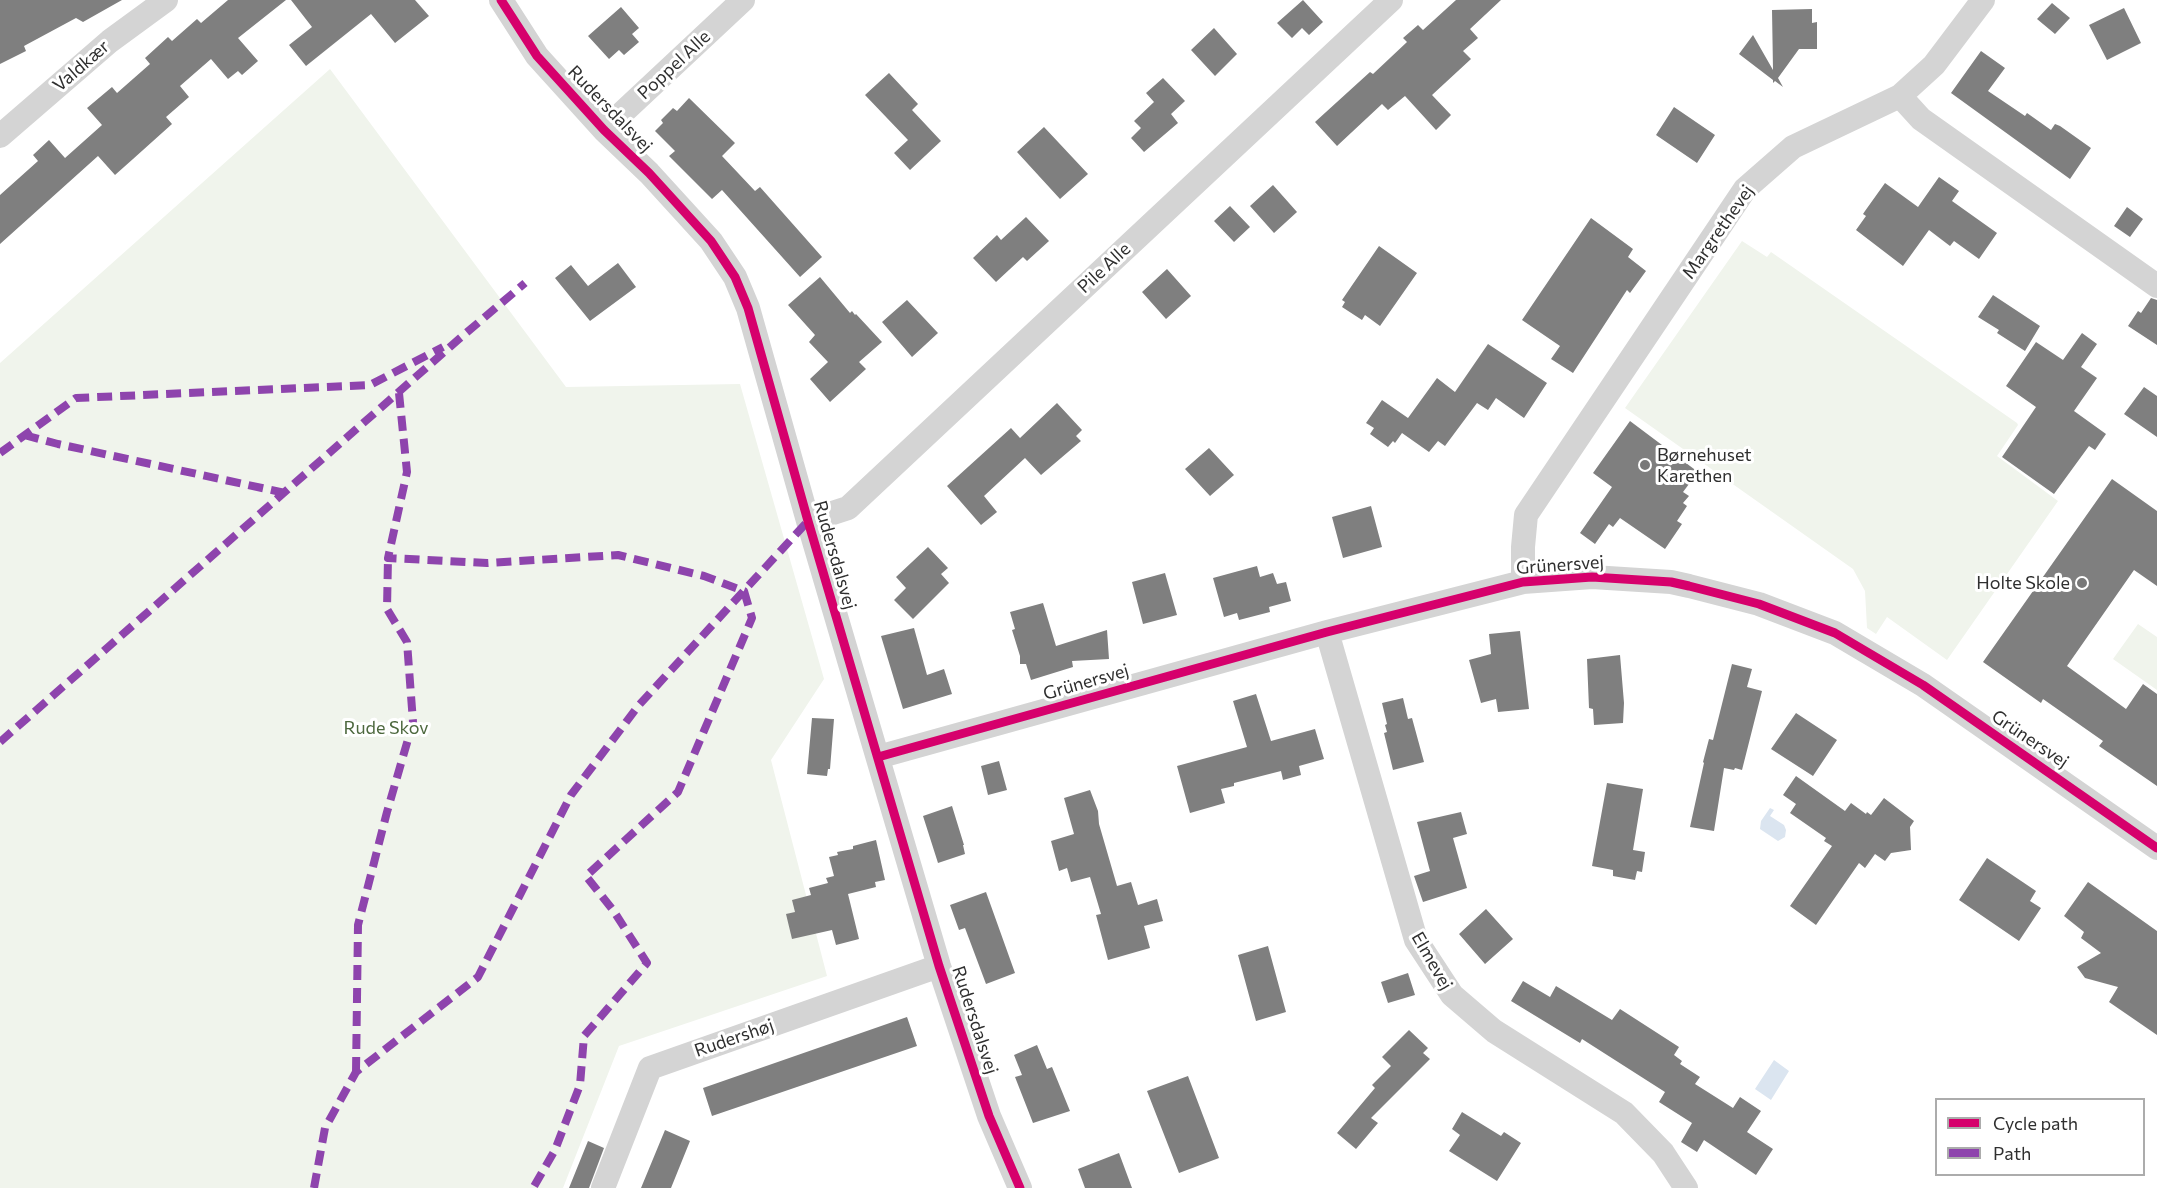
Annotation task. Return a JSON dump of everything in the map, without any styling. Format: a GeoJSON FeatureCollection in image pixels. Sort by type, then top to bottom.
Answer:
{"type":"FeatureCollection","features":[{"type":"Feature","properties":{"kind":"street","name":"Valdkær"},"geometry":{"type":"LineString","coordinates":[[0,136],[110,40],[166,0]]}},
{"type":"Feature","properties":{"kind":"street","name":"Rudersdalsvej"},"geometry":{"type":"LineString","coordinates":[[501,0],[537,56],[604,130],[649,173],[711,241],[735,277],[748,308],[939,966],[989,1116],[1020,1188]]}},
{"type":"Feature","properties":{"kind":"street","name":"Poppel Alle"},"geometry":{"type":"LineString","coordinates":[[604,130],[743,0]]}},
{"type":"Feature","properties":{"kind":"street","name":"Pile Alle"},"geometry":{"type":"LineString","coordinates":[[808,521],[848,508],[1390,0]]}},
{"type":"Feature","properties":{"kind":"street","name":"Margrethevej"},"geometry":{"type":"LineString","coordinates":[[1523,582],[1526,515],[1744,189],[1793,147],[1900,96],[1934,65],[1983,0]]}},
{"type":"Feature","properties":{"kind":"street"},"geometry":{"type":"LineString","coordinates":[[1900,96],[1921,119],[2157,286]]}},
{"type":"Feature","properties":{"kind":"street","name":"Grünersvej"},"geometry":{"type":"LineString","coordinates":[[878,757],[1327,632],[1523,582],[1592,577],[1671,582],[1759,604],[1835,633],[1923,685],[2157,848]]}},
{"type":"Feature","properties":{"kind":"street","name":"Elmevej"},"geometry":{"type":"LineString","coordinates":[[1327,632],[1416,940],[1452,995],[1494,1031],[1624,1113],[1663,1153],[1686,1188]]}},
{"type":"Feature","properties":{"kind":"street","name":"Rudershøj"},"geometry":{"type":"LineString","coordinates":[[603,1188],[650,1068],[939,966]]}},
{"type":"Feature","properties":{"kind":"green space","name":"Rude Skov"},"geometry":{"type":"Polygon","coordinates":[[[330,69],[566,387],[740,384],[824,679],[771,760],[827,976],[619,1046],[563,1188],[0,1188],[0,363],[330,69]]]}},
{"type":"Feature","properties":{"kind":"green space"},"geometry":{"type":"Polygon","coordinates":[[[1742,241],[1767,257],[1771,252],[2017,423],[2018,425],[1997,456],[2058,501],[1947,660],[1887,617],[1876,634],[1867,628],[1865,591],[1853,569],[1625,408],[1742,241]]]}},
{"type":"Feature","properties":{"kind":"green space"},"geometry":{"type":"Polygon","coordinates":[[[2138,624],[2157,637],[2157,690],[2113,659],[2138,624]]]}},
{"type":"Feature","properties":{"kind":"shaded area"},"geometry":{"type":"Polygon","coordinates":[[[1770,808],[1774,810],[1770,816],[1784,825],[1786,830],[1785,837],[1778,841],[1760,829],[1761,821],[1770,808]]]}},
{"type":"Feature","properties":{"kind":"shaded area"},"geometry":{"type":"Polygon","coordinates":[[[1774,1060],[1789,1071],[1771,1100],[1755,1089],[1774,1060]]]}},
{"type":"Feature","properties":{"kind":"building"},"geometry":{"type":"Polygon","coordinates":[[[0,0],[122,0],[83,22],[76,18],[24,46],[26,51],[0,64],[0,0]]]}},
{"type":"Feature","properties":{"kind":"building"},"geometry":{"type":"Polygon","coordinates":[[[228,0],[286,0],[238,38],[258,61],[242,75],[238,71],[228,79],[211,59],[180,86],[189,97],[166,117],[172,124],[115,175],[98,156],[0,244],[0,195],[38,161],[33,155],[49,140],[65,158],[102,125],[87,108],[112,87],[117,93],[150,64],[145,58],[168,37],[172,41],[197,19],[201,23],[228,0]]]}},
{"type":"Feature","properties":{"kind":"building"},"geometry":{"type":"Polygon","coordinates":[[[291,0],[415,0],[429,16],[395,43],[371,14],[306,66],[289,45],[312,27],[291,0]]]}},
{"type":"Feature","properties":{"kind":"building"},"geometry":{"type":"Polygon","coordinates":[[[1303,0],[1323,22],[1309,35],[1302,28],[1292,38],[1277,23],[1303,0]]]}},
{"type":"Feature","properties":{"kind":"building"},"geometry":{"type":"Polygon","coordinates":[[[1456,0],[1501,0],[1470,29],[1478,38],[1463,51],[1471,59],[1432,95],[1451,115],[1436,130],[1405,96],[1388,110],[1382,104],[1337,146],[1315,122],[1370,72],[1373,74],[1407,42],[1403,38],[1418,25],[1423,30],[1456,0]]]}},
{"type":"Feature","properties":{"kind":"building"},"geometry":{"type":"Polygon","coordinates":[[[2052,3],[2070,18],[2055,34],[2037,19],[2052,3]]]}},
{"type":"Feature","properties":{"kind":"building"},"geometry":{"type":"Polygon","coordinates":[[[621,7],[639,28],[632,34],[639,42],[624,55],[619,50],[609,59],[588,36],[621,7]]]}},
{"type":"Feature","properties":{"kind":"building"},"geometry":{"type":"Polygon","coordinates":[[[2124,8],[2141,43],[2107,60],[2089,25],[2124,8]]]}},
{"type":"Feature","properties":{"kind":"building"},"geometry":{"type":"Polygon","coordinates":[[[1812,9],[1812,23],[1817,22],[1817,49],[1799,49],[1778,78],[1783,87],[1775,81],[1773,83],[1773,80],[1739,54],[1753,35],[1773,70],[1772,10],[1812,9]]]}},
{"type":"Feature","properties":{"kind":"building"},"geometry":{"type":"Polygon","coordinates":[[[1214,28],[1237,54],[1215,76],[1191,50],[1214,28]]]}},
{"type":"Feature","properties":{"kind":"building"},"geometry":{"type":"Polygon","coordinates":[[[1981,51],[2005,68],[1988,91],[2025,116],[2027,113],[2051,130],[2055,124],[2060,126],[2091,148],[2070,179],[1951,93],[1981,51]]]}},
{"type":"Feature","properties":{"kind":"building"},"geometry":{"type":"Polygon","coordinates":[[[889,73],[918,104],[912,110],[941,141],[910,170],[894,153],[908,140],[865,95],[889,73]]]}},
{"type":"Feature","properties":{"kind":"building"},"geometry":{"type":"Polygon","coordinates":[[[1163,78],[1185,101],[1171,114],[1178,123],[1144,152],[1131,138],[1141,128],[1134,121],[1154,102],[1146,93],[1163,78]]]}},
{"type":"Feature","properties":{"kind":"building"},"geometry":{"type":"Polygon","coordinates":[[[689,98],[735,143],[722,156],[755,191],[760,187],[822,257],[800,277],[722,190],[712,199],[669,156],[675,151],[655,131],[663,123],[661,120],[673,108],[677,111],[689,98]]]}},
{"type":"Feature","properties":{"kind":"building"},"geometry":{"type":"Polygon","coordinates":[[[1674,107],[1715,135],[1697,163],[1656,135],[1674,107]]]}},
{"type":"Feature","properties":{"kind":"building"},"geometry":{"type":"Polygon","coordinates":[[[1044,127],[1088,174],[1060,199],[1017,152],[1044,127]]]}},
{"type":"Feature","properties":{"kind":"building"},"geometry":{"type":"Polygon","coordinates":[[[1939,177],[1959,191],[1952,201],[1997,233],[1979,259],[1954,241],[1950,246],[1929,230],[1903,266],[1856,230],[1866,216],[1863,214],[1885,183],[1918,207],[1939,177]]]}},
{"type":"Feature","properties":{"kind":"building"},"geometry":{"type":"Polygon","coordinates":[[[1273,185],[1297,212],[1274,233],[1250,206],[1273,185]]]}},
{"type":"Feature","properties":{"kind":"building"},"geometry":{"type":"Polygon","coordinates":[[[1230,206],[1250,227],[1234,242],[1214,221],[1230,206]]]}},
{"type":"Feature","properties":{"kind":"building"},"geometry":{"type":"Polygon","coordinates":[[[2127,207],[2143,219],[2130,237],[2114,226],[2127,207]]]}},
{"type":"Feature","properties":{"kind":"building"},"geometry":{"type":"Polygon","coordinates":[[[1026,217],[1049,241],[1027,261],[1023,257],[996,282],[973,258],[997,235],[1001,240],[1026,217]]]}},
{"type":"Feature","properties":{"kind":"building"},"geometry":{"type":"Polygon","coordinates":[[[1591,218],[1633,249],[1628,257],[1646,271],[1630,293],[1627,290],[1573,373],[1551,359],[1560,346],[1522,320],[1591,218]]]}},
{"type":"Feature","properties":{"kind":"building"},"geometry":{"type":"Polygon","coordinates":[[[1379,246],[1417,273],[1380,326],[1365,315],[1362,320],[1342,307],[1345,302],[1342,300],[1379,246]]]}},
{"type":"Feature","properties":{"kind":"building"},"geometry":{"type":"Polygon","coordinates":[[[618,263],[636,287],[590,321],[555,278],[571,265],[588,286],[618,263]]]}},
{"type":"Feature","properties":{"kind":"building"},"geometry":{"type":"Polygon","coordinates":[[[1167,269],[1191,296],[1166,319],[1142,292],[1167,269]]]}},
{"type":"Feature","properties":{"kind":"building"},"geometry":{"type":"Polygon","coordinates":[[[820,277],[850,313],[852,311],[856,314],[882,342],[859,362],[866,369],[830,402],[810,379],[828,362],[809,342],[815,335],[788,305],[820,277]]]}},
{"type":"Feature","properties":{"kind":"building"},"geometry":{"type":"Polygon","coordinates":[[[1993,295],[2040,326],[2025,351],[1997,333],[1999,330],[1978,317],[1993,295]]]}},
{"type":"Feature","properties":{"kind":"building"},"geometry":{"type":"Polygon","coordinates":[[[2151,298],[2157,300],[2157,345],[2128,326],[2151,298]]]}},
{"type":"Feature","properties":{"kind":"building"},"geometry":{"type":"Polygon","coordinates":[[[907,300],[938,333],[912,357],[882,322],[907,300]]]}},
{"type":"Feature","properties":{"kind":"building"},"geometry":{"type":"Polygon","coordinates":[[[2082,333],[2097,344],[2081,367],[2097,378],[2074,411],[2106,434],[2095,450],[2089,446],[2054,494],[2002,457],[2036,407],[2006,386],[2036,342],[2063,360],[2082,333]]]}},
{"type":"Feature","properties":{"kind":"building"},"geometry":{"type":"Polygon","coordinates":[[[1488,344],[1547,383],[1524,418],[1496,398],[1488,410],[1477,403],[1445,446],[1438,441],[1429,452],[1402,433],[1395,443],[1393,441],[1388,447],[1370,434],[1374,428],[1366,423],[1382,400],[1408,418],[1437,378],[1455,392],[1488,344]]]}},
{"type":"Feature","properties":{"kind":"building"},"geometry":{"type":"Polygon","coordinates":[[[2144,387],[2157,396],[2157,437],[2124,414],[2144,387]]]}},
{"type":"Feature","properties":{"kind":"building"},"geometry":{"type":"Polygon","coordinates":[[[1057,403],[1082,430],[1076,436],[1081,441],[1041,475],[1025,458],[984,496],[997,512],[981,525],[947,486],[1011,428],[1020,438],[1057,403]]]}},
{"type":"Feature","properties":{"kind":"building"},"geometry":{"type":"Polygon","coordinates":[[[1630,421],[1698,472],[1683,492],[1689,496],[1683,503],[1687,506],[1677,521],[1682,524],[1665,549],[1620,518],[1613,527],[1609,524],[1595,544],[1580,533],[1612,487],[1593,473],[1630,421]]]}},
{"type":"Feature","properties":{"kind":"building"},"geometry":{"type":"Polygon","coordinates":[[[1209,448],[1234,475],[1210,496],[1185,469],[1209,448]]]}},
{"type":"Feature","properties":{"kind":"building"},"geometry":{"type":"Polygon","coordinates":[[[2112,479],[2157,511],[2157,586],[2134,570],[2067,666],[2126,709],[2143,684],[2157,694],[2157,786],[2099,746],[2103,741],[2043,699],[2041,703],[1983,662],[2112,479]]]}},
{"type":"Feature","properties":{"kind":"building"},"geometry":{"type":"Polygon","coordinates":[[[1371,506],[1382,547],[1343,558],[1332,517],[1371,506]]]}},
{"type":"Feature","properties":{"kind":"building"},"geometry":{"type":"Polygon","coordinates":[[[928,547],[948,568],[941,574],[949,583],[913,619],[894,600],[906,588],[896,577],[928,547]]]}},
{"type":"Feature","properties":{"kind":"building"},"geometry":{"type":"Polygon","coordinates":[[[1257,566],[1260,577],[1273,573],[1277,584],[1286,582],[1291,601],[1269,607],[1270,612],[1239,620],[1237,613],[1224,617],[1213,578],[1257,566]]]}},
{"type":"Feature","properties":{"kind":"building"},"geometry":{"type":"Polygon","coordinates":[[[1165,573],[1177,615],[1143,624],[1132,582],[1165,573]]]}},
{"type":"Feature","properties":{"kind":"building"},"geometry":{"type":"Polygon","coordinates":[[[1043,603],[1056,646],[1107,630],[1109,659],[1072,661],[1073,667],[1031,680],[1026,664],[1020,664],[1010,612],[1043,603]]]}},
{"type":"Feature","properties":{"kind":"building"},"geometry":{"type":"Polygon","coordinates":[[[914,628],[927,675],[944,669],[952,694],[903,709],[881,636],[914,628]]]}},
{"type":"Feature","properties":{"kind":"building"},"geometry":{"type":"Polygon","coordinates":[[[1520,631],[1529,709],[1498,712],[1496,699],[1481,703],[1469,660],[1491,654],[1489,634],[1520,631]]]}},
{"type":"Feature","properties":{"kind":"building"},"geometry":{"type":"Polygon","coordinates":[[[1620,655],[1624,703],[1623,723],[1594,725],[1593,709],[1589,708],[1587,659],[1620,655]]]}},
{"type":"Feature","properties":{"kind":"building"},"geometry":{"type":"Polygon","coordinates":[[[1732,664],[1752,669],[1747,687],[1762,691],[1742,770],[1724,768],[1714,831],[1690,827],[1703,762],[1709,739],[1713,740],[1732,664]]]}},
{"type":"Feature","properties":{"kind":"building"},"geometry":{"type":"Polygon","coordinates":[[[1256,694],[1271,741],[1315,729],[1324,759],[1299,766],[1301,775],[1283,780],[1281,771],[1234,783],[1234,786],[1221,789],[1225,803],[1190,813],[1177,766],[1247,747],[1233,701],[1256,694]]]}},
{"type":"Feature","properties":{"kind":"building"},"geometry":{"type":"Polygon","coordinates":[[[1403,698],[1408,719],[1412,718],[1424,762],[1393,770],[1384,733],[1387,732],[1385,725],[1387,724],[1382,703],[1403,698]]]}},
{"type":"Feature","properties":{"kind":"building"},"geometry":{"type":"Polygon","coordinates":[[[1796,713],[1837,740],[1813,776],[1771,749],[1796,713]]]}},
{"type":"Feature","properties":{"kind":"building"},"geometry":{"type":"Polygon","coordinates":[[[812,718],[834,719],[830,769],[828,769],[827,776],[807,774],[812,718]]]}},
{"type":"Feature","properties":{"kind":"building"},"geometry":{"type":"Polygon","coordinates":[[[999,761],[1007,790],[988,795],[981,766],[999,761]]]}},
{"type":"Feature","properties":{"kind":"building"},"geometry":{"type":"Polygon","coordinates":[[[1796,776],[1845,811],[1851,803],[1871,815],[1884,798],[1914,821],[1910,827],[1911,850],[1891,853],[1885,861],[1875,854],[1865,868],[1859,863],[1816,925],[1790,906],[1832,846],[1824,841],[1826,838],[1790,813],[1796,804],[1783,795],[1796,776]]]}},
{"type":"Feature","properties":{"kind":"building"},"geometry":{"type":"Polygon","coordinates":[[[1607,783],[1643,789],[1633,850],[1645,852],[1642,872],[1637,871],[1635,880],[1613,876],[1613,870],[1592,866],[1607,783]]]}},
{"type":"Feature","properties":{"kind":"building"},"geometry":{"type":"Polygon","coordinates":[[[1090,790],[1098,811],[1099,824],[1117,886],[1131,882],[1138,905],[1157,899],[1163,921],[1144,926],[1150,948],[1108,960],[1096,915],[1101,914],[1090,877],[1071,882],[1067,868],[1059,871],[1051,841],[1074,834],[1064,798],[1090,790]]]}},
{"type":"Feature","properties":{"kind":"building"},"geometry":{"type":"Polygon","coordinates":[[[952,806],[965,854],[938,863],[923,816],[952,806]]]}},
{"type":"Feature","properties":{"kind":"building"},"geometry":{"type":"Polygon","coordinates":[[[1461,812],[1467,834],[1453,838],[1467,888],[1423,902],[1414,876],[1430,871],[1417,822],[1461,812]]]}},
{"type":"Feature","properties":{"kind":"building"},"geometry":{"type":"Polygon","coordinates":[[[876,840],[885,880],[875,882],[876,887],[848,894],[859,939],[836,945],[832,930],[792,939],[786,914],[795,912],[792,900],[811,895],[809,888],[828,883],[826,878],[834,876],[829,857],[838,855],[837,852],[853,849],[853,846],[876,840]]]}},
{"type":"Feature","properties":{"kind":"building"},"geometry":{"type":"Polygon","coordinates":[[[1987,858],[2036,891],[2030,901],[2041,908],[2019,941],[1959,900],[1987,858]]]}},
{"type":"Feature","properties":{"kind":"building"},"geometry":{"type":"Polygon","coordinates":[[[2088,882],[2157,931],[2157,1035],[2109,1002],[2118,987],[2085,978],[2077,967],[2101,953],[2081,938],[2084,932],[2064,916],[2088,882]]]}},
{"type":"Feature","properties":{"kind":"building"},"geometry":{"type":"Polygon","coordinates":[[[986,892],[1015,973],[986,984],[965,928],[959,930],[950,905],[986,892]]]}},
{"type":"Feature","properties":{"kind":"building"},"geometry":{"type":"Polygon","coordinates":[[[1486,909],[1513,939],[1485,964],[1459,934],[1486,909]]]}},
{"type":"Feature","properties":{"kind":"building"},"geometry":{"type":"Polygon","coordinates":[[[1268,946],[1286,1012],[1256,1021],[1238,955],[1268,946]]]}},
{"type":"Feature","properties":{"kind":"building"},"geometry":{"type":"Polygon","coordinates":[[[1408,973],[1415,995],[1388,1003],[1381,982],[1408,973]]]}},
{"type":"Feature","properties":{"kind":"building"},"geometry":{"type":"Polygon","coordinates":[[[1523,981],[1550,997],[1556,986],[1612,1020],[1620,1009],[1679,1047],[1674,1055],[1682,1061],[1680,1064],[1700,1077],[1695,1084],[1733,1108],[1740,1097],[1761,1111],[1747,1132],[1773,1149],[1756,1175],[1704,1140],[1697,1152],[1681,1142],[1692,1123],[1659,1102],[1665,1092],[1582,1039],[1580,1043],[1511,1001],[1523,981]]]}},
{"type":"Feature","properties":{"kind":"building"},"geometry":{"type":"Polygon","coordinates":[[[907,1017],[917,1046],[712,1116],[703,1088],[907,1017]]]}},
{"type":"Feature","properties":{"kind":"building"},"geometry":{"type":"Polygon","coordinates":[[[1409,1030],[1428,1048],[1423,1053],[1430,1059],[1371,1118],[1378,1123],[1356,1149],[1337,1133],[1375,1088],[1372,1085],[1391,1066],[1382,1057],[1409,1030]]]}},
{"type":"Feature","properties":{"kind":"building"},"geometry":{"type":"Polygon","coordinates":[[[1037,1045],[1047,1069],[1052,1067],[1070,1111],[1033,1123],[1015,1077],[1022,1075],[1014,1055],[1037,1045]]]}},
{"type":"Feature","properties":{"kind":"building"},"geometry":{"type":"Polygon","coordinates":[[[1188,1076],[1219,1158],[1179,1173],[1147,1091],[1188,1076]]]}},
{"type":"Feature","properties":{"kind":"building"},"geometry":{"type":"Polygon","coordinates":[[[1462,1112],[1501,1136],[1504,1132],[1521,1143],[1497,1181],[1449,1151],[1460,1135],[1452,1129],[1462,1112]]]}},
{"type":"Feature","properties":{"kind":"building"},"geometry":{"type":"Polygon","coordinates":[[[665,1130],[690,1141],[671,1188],[641,1188],[665,1130]]]}},
{"type":"Feature","properties":{"kind":"building"},"geometry":{"type":"Polygon","coordinates":[[[588,1141],[604,1148],[589,1188],[569,1188],[588,1141]]]}},
{"type":"Feature","properties":{"kind":"building"},"geometry":{"type":"Polygon","coordinates":[[[1119,1153],[1132,1188],[1085,1188],[1078,1169],[1119,1153]]]}},
{"type":"Feature","properties":{"kind":"marked path"},"geometry":{"type":"LineString","coordinates":[[0,742],[525,283]]}},
{"type":"Feature","properties":{"kind":"marked path"},"geometry":{"type":"LineString","coordinates":[[0,453],[76,398],[370,385],[443,347]]}},
{"type":"Feature","properties":{"kind":"marked path"},"geometry":{"type":"LineString","coordinates":[[399,393],[407,472],[388,558],[487,563],[618,555],[704,576],[744,591],[752,618],[678,792],[586,876],[613,910],[647,963],[584,1036],[580,1085],[555,1150],[533,1188]]}},
{"type":"Feature","properties":{"kind":"marked path"},"geometry":{"type":"LineString","coordinates":[[24,435],[285,493]]}},
{"type":"Feature","properties":{"kind":"marked path"},"geometry":{"type":"LineString","coordinates":[[314,1188],[325,1128],[356,1072],[478,977],[571,795],[639,705],[808,521]]}},
{"type":"Feature","properties":{"kind":"marked path"},"geometry":{"type":"LineString","coordinates":[[356,1072],[358,925],[413,722],[407,642],[387,609],[388,558]]}},
{"type":"Feature","properties":{"kind":"cycle path"},"geometry":{"type":"LineString","coordinates":[[501,0],[537,56],[604,130],[649,173],[711,241],[735,277],[748,308],[939,966],[989,1116],[1020,1188]]}},
{"type":"Feature","properties":{"kind":"cycle path"},"geometry":{"type":"LineString","coordinates":[[878,757],[1327,632],[1523,582],[1592,577],[1671,582],[1759,604],[1835,633],[1923,685],[2157,848]]}},
{"type":"Feature","properties":{"kind":"place","name":"Børnehuset Karethen"},"geometry":{"type":"Point","coordinates":[1645,465]}},
{"type":"Feature","properties":{"kind":"place","name":"Holte Skole"},"geometry":{"type":"Point","coordinates":[2082,583]}}]}
